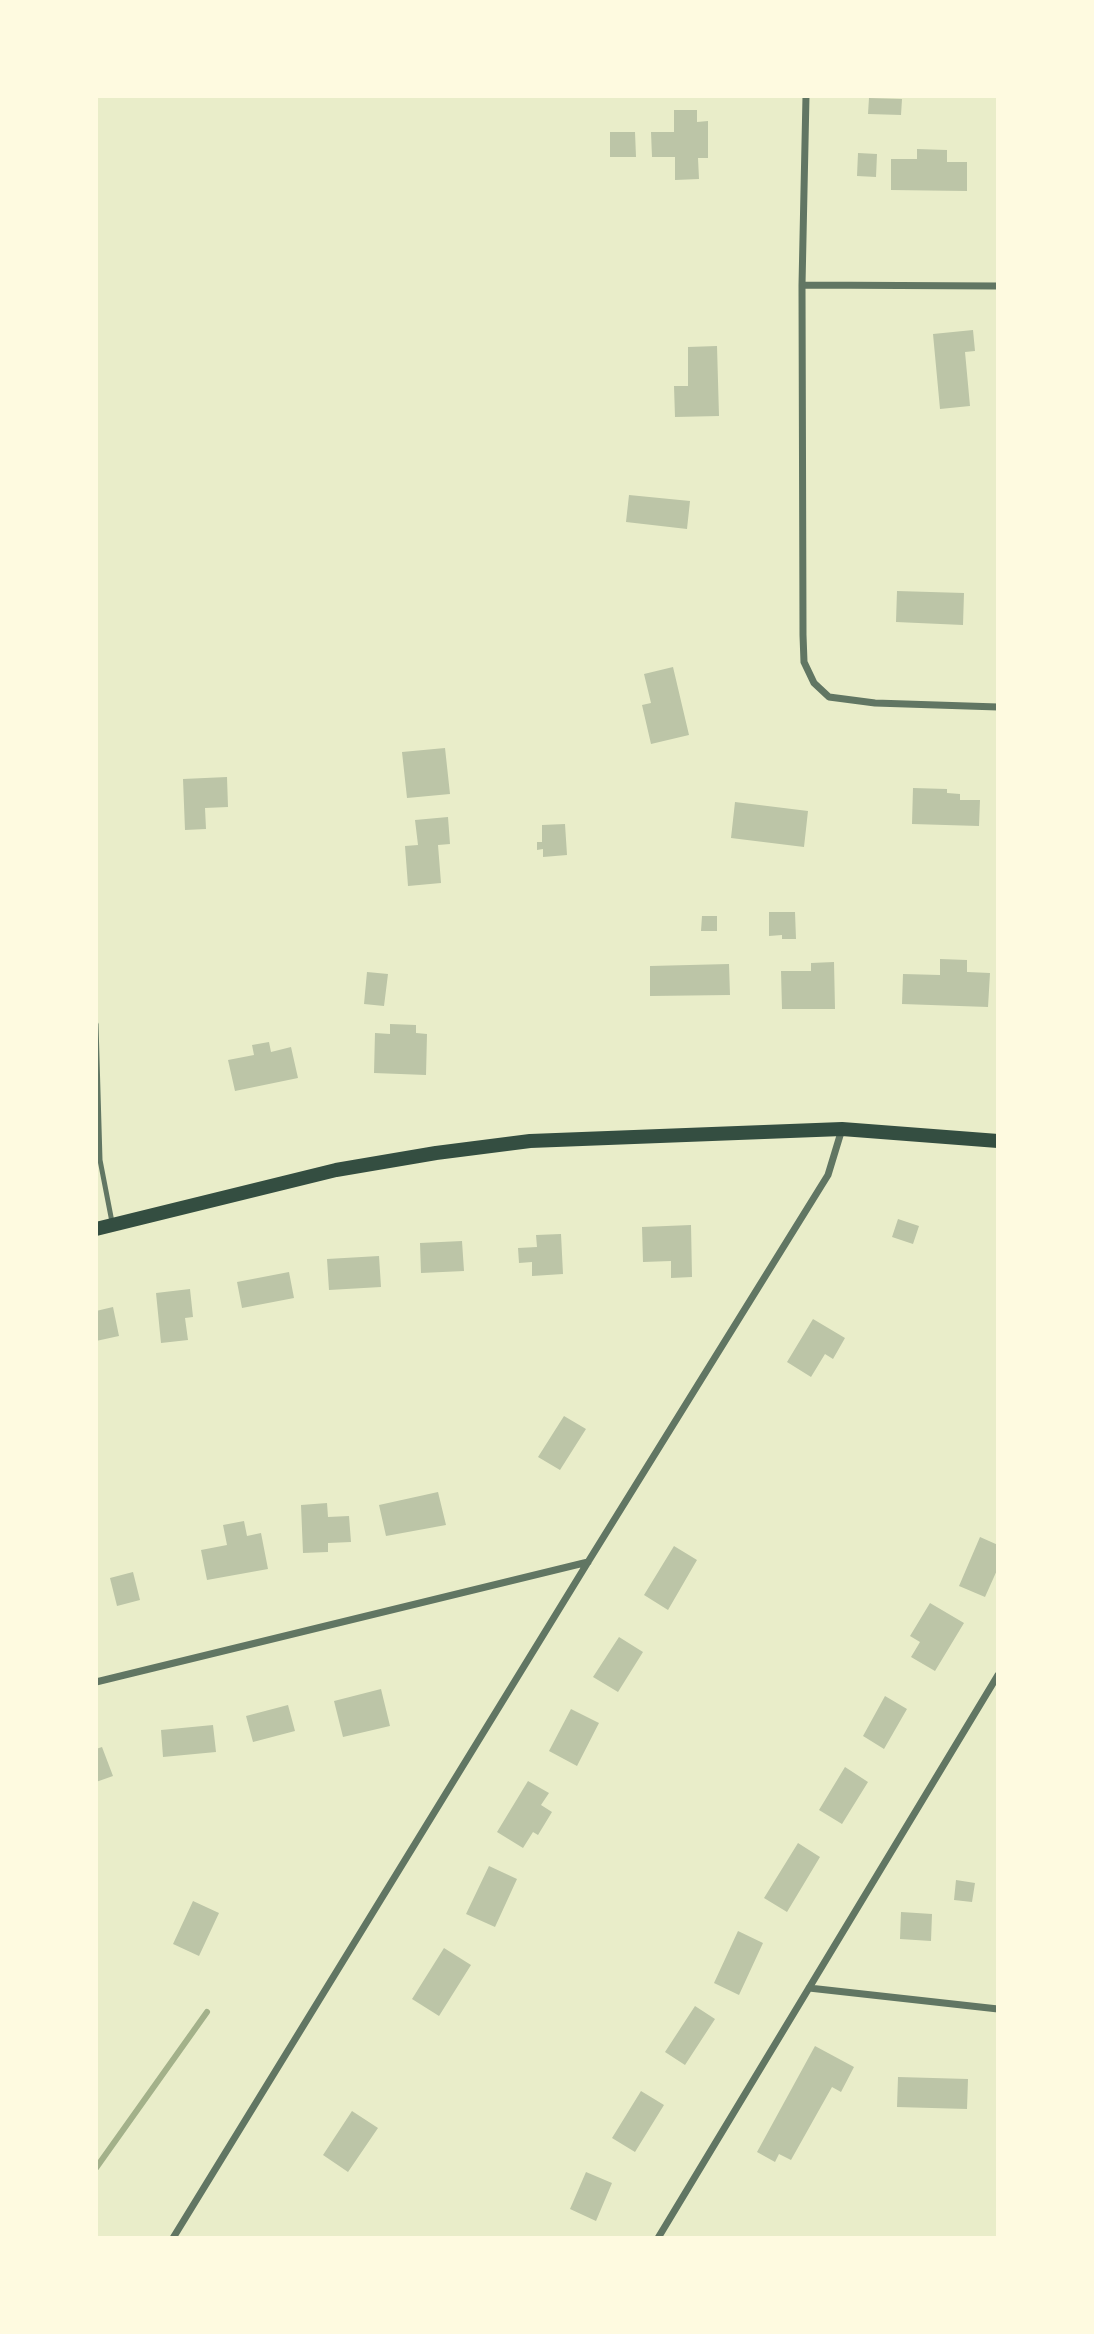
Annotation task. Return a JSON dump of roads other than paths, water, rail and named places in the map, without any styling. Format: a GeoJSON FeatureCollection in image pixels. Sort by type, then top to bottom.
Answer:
{"type":"FeatureCollection","features":[{"type":"Feature","properties":{"kind":"main road"},"geometry":{"type":"LineString","coordinates":[[96,1229],[336,1170],[530,1141],[842,1129],[998,1141]]}},
{"type":"Feature","properties":{"kind":"street"},"geometry":{"type":"LineString","coordinates":[[806,96],[802,285],[804,662],[814,683],[829,697],[902,704],[998,707]]}},
{"type":"Feature","properties":{"kind":"street"},"geometry":{"type":"LineString","coordinates":[[802,285],[998,286]]}},
{"type":"Feature","properties":{"kind":"street"},"geometry":{"type":"LineString","coordinates":[[173,2238],[587,1562],[828,1175],[842,1129]]}},
{"type":"Feature","properties":{"kind":"street"},"geometry":{"type":"LineString","coordinates":[[96,1682],[587,1562]]}},
{"type":"Feature","properties":{"kind":"street"},"geometry":{"type":"LineString","coordinates":[[658,2238],[998,1675]]}},
{"type":"Feature","properties":{"kind":"street"},"geometry":{"type":"LineString","coordinates":[[809,1989],[998,2009]]}},
{"type":"Feature","properties":{"kind":"lane"},"geometry":{"type":"LineString","coordinates":[[96,1024],[100,1160],[113,1225]]}},
{"type":"Feature","properties":{"kind":"waterway"},"geometry":{"type":"LineString","coordinates":[[96,2168],[207,2012]]}}]}
